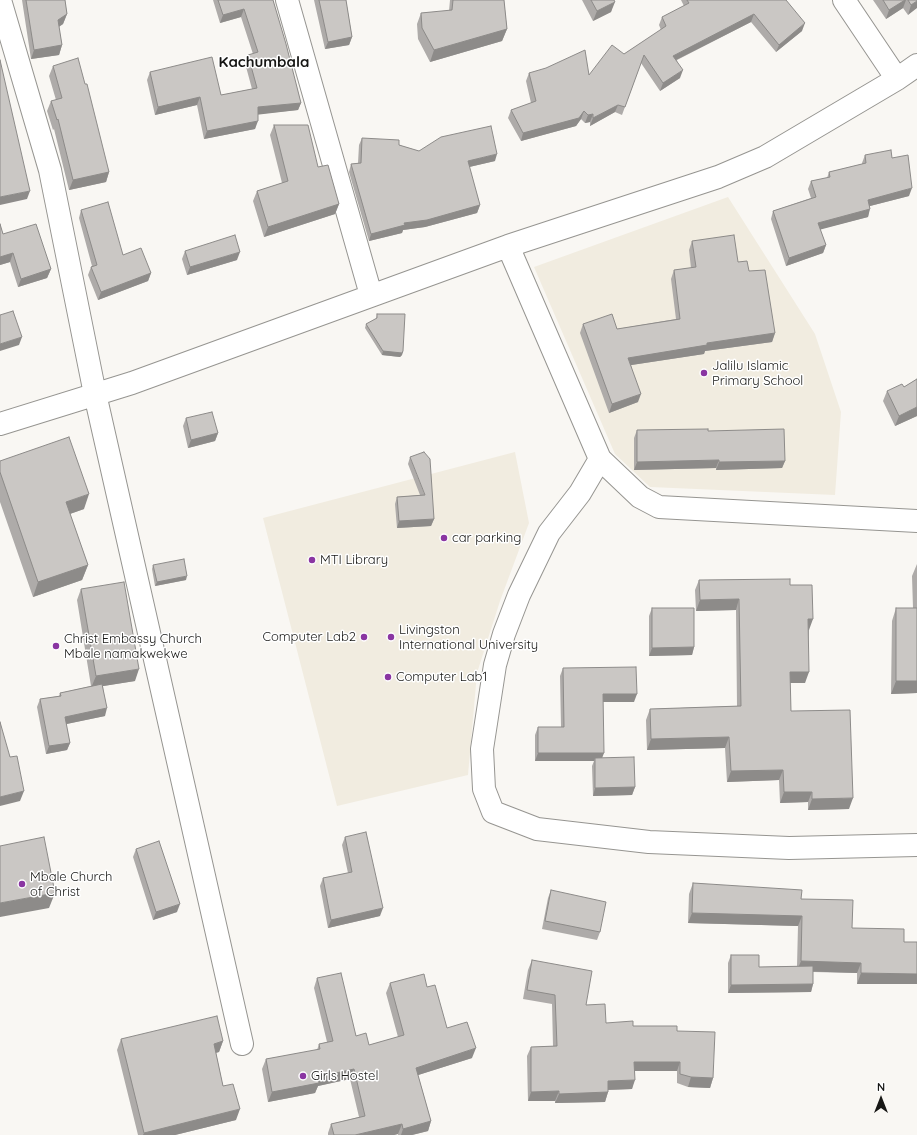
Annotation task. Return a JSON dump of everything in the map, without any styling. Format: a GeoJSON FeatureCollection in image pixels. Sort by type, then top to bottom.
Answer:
{"type":"FeatureCollection","features":[{"type":"Feature","properties":{"kind":"street"},"geometry":{"type":"LineString","coordinates":[[0,0],[50,170],[95,394],[242,1044]]}},
{"type":"Feature","properties":{"kind":"street"},"geometry":{"type":"LineString","coordinates":[[287,0],[371,295]]}},
{"type":"Feature","properties":{"kind":"street"},"geometry":{"type":"LineString","coordinates":[[844,0],[897,80]]}},
{"type":"Feature","properties":{"kind":"street"},"geometry":{"type":"LineString","coordinates":[[0,424],[170,369],[371,295],[435,274],[508,246],[718,177],[765,157],[897,80],[917,65]]}},
{"type":"Feature","properties":{"kind":"street"},"geometry":{"type":"LineString","coordinates":[[508,246],[600,460],[640,497],[659,507],[917,521]]}},
{"type":"Feature","properties":{"kind":"street"},"geometry":{"type":"LineString","coordinates":[[600,460],[580,493],[549,533],[519,595],[504,634],[495,665],[482,749],[484,789],[493,812],[537,829],[649,842],[789,848],[917,845]]}},
{"type":"Feature","properties":{"kind":"shaded area","name":"Jalilu Islamic Primary School"},"geometry":{"type":"Polygon","coordinates":[[[728,197],[815,334],[841,412],[835,495],[650,487],[615,454],[534,267],[728,197]]]}},
{"type":"Feature","properties":{"kind":"shaded area","name":"Livingston International University"},"geometry":{"type":"Polygon","coordinates":[[[515,452],[529,523],[500,601],[477,673],[468,775],[337,806],[263,518],[515,452]]]}},
{"type":"Feature","properties":{"kind":"building"},"geometry":{"type":"Polygon","coordinates":[[[26,0],[65,0],[67,14],[58,20],[62,45],[34,50],[26,0]]]}},
{"type":"Feature","properties":{"kind":"building"},"geometry":{"type":"Polygon","coordinates":[[[218,0],[273,0],[301,103],[258,107],[258,121],[207,131],[200,97],[158,107],[150,72],[212,57],[221,95],[257,88],[248,55],[258,52],[244,9],[223,15],[218,0]]]}},
{"type":"Feature","properties":{"kind":"building"},"geometry":{"type":"Polygon","coordinates":[[[319,0],[346,0],[352,37],[328,42],[319,0]]]}},
{"type":"Feature","properties":{"kind":"building"},"geometry":{"type":"Polygon","coordinates":[[[453,0],[504,0],[507,29],[434,50],[422,28],[421,13],[452,10],[453,0]]]}},
{"type":"Feature","properties":{"kind":"building"},"geometry":{"type":"Polygon","coordinates":[[[591,0],[614,0],[615,2],[597,11],[591,0]]]}},
{"type":"Feature","properties":{"kind":"building"},"geometry":{"type":"Polygon","coordinates":[[[687,0],[786,0],[805,23],[779,45],[754,14],[673,56],[683,70],[663,83],[644,55],[625,107],[618,105],[593,118],[593,114],[588,115],[584,111],[579,118],[523,133],[511,110],[536,101],[529,73],[546,68],[585,50],[589,75],[612,45],[624,54],[666,26],[662,17],[689,3],[687,0]]]}},
{"type":"Feature","properties":{"kind":"building"},"geometry":{"type":"Polygon","coordinates":[[[883,0],[905,0],[889,10],[883,0]]]}},
{"type":"Feature","properties":{"kind":"building"},"geometry":{"type":"Polygon","coordinates":[[[908,0],[917,0],[917,1],[911,5],[908,0]]]}},
{"type":"Feature","properties":{"kind":"building"},"geometry":{"type":"Polygon","coordinates":[[[78,58],[85,84],[87,84],[109,172],[73,180],[58,119],[57,120],[51,101],[62,98],[53,66],[78,58]]]}},
{"type":"Feature","properties":{"kind":"building"},"geometry":{"type":"Polygon","coordinates":[[[0,60],[30,191],[0,197],[0,60]]]}},
{"type":"Feature","properties":{"kind":"building"},"geometry":{"type":"Polygon","coordinates":[[[274,125],[308,125],[318,167],[328,165],[339,204],[268,227],[257,191],[288,181],[274,125]]]}},
{"type":"Feature","properties":{"kind":"building"},"geometry":{"type":"Polygon","coordinates":[[[491,126],[497,154],[468,161],[480,205],[427,220],[404,223],[405,225],[371,234],[351,164],[361,163],[362,138],[399,140],[399,145],[419,151],[441,137],[491,126]]]}},
{"type":"Feature","properties":{"kind":"building"},"geometry":{"type":"Polygon","coordinates":[[[891,150],[892,158],[908,155],[912,188],[868,200],[870,209],[818,223],[826,245],[789,258],[773,211],[816,197],[811,181],[830,177],[829,172],[866,163],[865,155],[891,150]]]}},
{"type":"Feature","properties":{"kind":"building"},"geometry":{"type":"Polygon","coordinates":[[[108,202],[123,255],[141,248],[151,273],[101,292],[91,267],[97,265],[81,210],[108,202]]]}},
{"type":"Feature","properties":{"kind":"building"},"geometry":{"type":"Polygon","coordinates":[[[0,224],[3,234],[36,224],[51,269],[21,279],[13,253],[0,257],[0,224]]]}},
{"type":"Feature","properties":{"kind":"building"},"geometry":{"type":"Polygon","coordinates":[[[235,235],[240,252],[190,267],[185,251],[235,235]]]}},
{"type":"Feature","properties":{"kind":"building"},"geometry":{"type":"Polygon","coordinates":[[[734,235],[738,262],[747,261],[749,271],[765,270],[775,333],[707,343],[707,345],[628,358],[641,394],[612,404],[583,324],[612,314],[617,329],[680,319],[674,270],[696,267],[692,241],[734,235]]]}},
{"type":"Feature","properties":{"kind":"building"},"geometry":{"type":"Polygon","coordinates":[[[13,311],[22,337],[0,344],[0,315],[13,311]]]}},
{"type":"Feature","properties":{"kind":"building"},"geometry":{"type":"Polygon","coordinates":[[[377,314],[405,314],[402,353],[383,351],[366,324],[377,318],[377,314]]]}},
{"type":"Feature","properties":{"kind":"building"},"geometry":{"type":"Polygon","coordinates":[[[917,379],[917,407],[899,416],[887,391],[902,384],[904,387],[917,379]]]}},
{"type":"Feature","properties":{"kind":"building"},"geometry":{"type":"Polygon","coordinates":[[[212,412],[218,433],[191,440],[186,418],[212,412]]]}},
{"type":"Feature","properties":{"kind":"building"},"geometry":{"type":"Polygon","coordinates":[[[708,429],[708,431],[784,429],[785,461],[719,462],[719,460],[637,462],[637,430],[708,429]]]}},
{"type":"Feature","properties":{"kind":"building"},"geometry":{"type":"Polygon","coordinates":[[[69,437],[89,494],[66,502],[88,565],[38,582],[0,472],[0,461],[69,437]]]}},
{"type":"Feature","properties":{"kind":"building"},"geometry":{"type":"Polygon","coordinates":[[[424,452],[430,459],[434,519],[399,521],[397,497],[425,495],[410,457],[424,452]]]}},
{"type":"Feature","properties":{"kind":"building"},"geometry":{"type":"Polygon","coordinates":[[[184,559],[187,576],[157,582],[153,565],[184,559]]]}},
{"type":"Feature","properties":{"kind":"building"},"geometry":{"type":"Polygon","coordinates":[[[790,579],[790,585],[812,585],[813,619],[808,619],[809,672],[790,672],[791,711],[850,710],[853,798],[812,799],[812,792],[784,792],[783,770],[731,771],[729,737],[651,739],[650,709],[741,706],[739,599],[700,600],[699,580],[790,579]]]}},
{"type":"Feature","properties":{"kind":"building"},"geometry":{"type":"Polygon","coordinates":[[[124,582],[139,669],[96,676],[81,589],[124,582]]]}},
{"type":"Feature","properties":{"kind":"building"},"geometry":{"type":"Polygon","coordinates":[[[652,608],[694,608],[694,647],[652,648],[652,608]]]}},
{"type":"Feature","properties":{"kind":"building"},"geometry":{"type":"Polygon","coordinates":[[[896,608],[917,608],[917,681],[896,681],[896,608]]]}},
{"type":"Feature","properties":{"kind":"building"},"geometry":{"type":"Polygon","coordinates":[[[636,667],[637,694],[603,694],[604,753],[538,753],[538,727],[564,727],[563,668],[636,667]]]}},
{"type":"Feature","properties":{"kind":"building"},"geometry":{"type":"Polygon","coordinates":[[[102,684],[107,708],[65,717],[70,743],[49,746],[40,699],[61,696],[60,693],[102,684]]]}},
{"type":"Feature","properties":{"kind":"building"},"geometry":{"type":"Polygon","coordinates":[[[0,722],[10,757],[17,756],[24,791],[0,797],[0,722]]]}},
{"type":"Feature","properties":{"kind":"building"},"geometry":{"type":"Polygon","coordinates":[[[634,757],[635,787],[595,788],[595,758],[634,757]]]}},
{"type":"Feature","properties":{"kind":"building"},"geometry":{"type":"Polygon","coordinates":[[[366,832],[383,908],[331,920],[323,878],[352,872],[345,837],[366,832]]]}},
{"type":"Feature","properties":{"kind":"building","name":"Mbale Church of Christ"},"geometry":{"type":"Polygon","coordinates":[[[44,837],[55,893],[0,903],[0,846],[44,837]]]}},
{"type":"Feature","properties":{"kind":"building"},"geometry":{"type":"Polygon","coordinates":[[[159,841],[180,904],[156,912],[136,849],[159,841]]]}},
{"type":"Feature","properties":{"kind":"building"},"geometry":{"type":"Polygon","coordinates":[[[693,883],[802,890],[801,899],[853,900],[852,928],[904,929],[904,942],[917,942],[917,974],[861,973],[861,963],[801,961],[802,916],[692,913],[693,883]]]}},
{"type":"Feature","properties":{"kind":"building"},"geometry":{"type":"Polygon","coordinates":[[[551,890],[606,902],[600,932],[545,921],[551,890]]]}},
{"type":"Feature","properties":{"kind":"building"},"geometry":{"type":"Polygon","coordinates":[[[731,955],[759,955],[759,967],[813,966],[813,984],[731,985],[731,955]]]}},
{"type":"Feature","properties":{"kind":"building"},"geometry":{"type":"Polygon","coordinates":[[[532,960],[592,971],[586,1005],[605,1004],[606,1023],[633,1021],[633,1026],[677,1026],[677,1031],[715,1032],[713,1078],[691,1077],[680,1074],[680,1062],[634,1062],[635,1080],[608,1081],[608,1092],[559,1094],[559,1091],[531,1092],[531,1047],[557,1046],[555,995],[527,990],[532,960]]]}},
{"type":"Feature","properties":{"kind":"building"},"geometry":{"type":"Polygon","coordinates":[[[341,973],[356,1036],[366,1033],[369,1045],[404,1035],[390,983],[424,974],[427,987],[435,985],[447,1028],[467,1022],[476,1048],[416,1068],[431,1121],[403,1129],[402,1124],[355,1135],[334,1135],[331,1124],[365,1116],[354,1069],[318,1077],[319,1083],[272,1092],[266,1059],[320,1049],[319,1044],[333,1041],[317,978],[341,973]]]}},
{"type":"Feature","properties":{"kind":"building"},"geometry":{"type":"Polygon","coordinates":[[[217,1016],[223,1041],[214,1044],[223,1086],[233,1084],[240,1109],[144,1133],[121,1039],[217,1016]]]}},
{"type":"Feature","properties":{"kind":"place","name":"Jalilu Islamic Primary School"},"geometry":{"type":"Point","coordinates":[704,373]}},
{"type":"Feature","properties":{"kind":"place","name":"car parking"},"geometry":{"type":"Point","coordinates":[444,538]}},
{"type":"Feature","properties":{"kind":"place","name":"MTI Library"},"geometry":{"type":"Point","coordinates":[312,560]}},
{"type":"Feature","properties":{"kind":"place","name":"Computer Lab2"},"geometry":{"type":"Point","coordinates":[364,637]}},
{"type":"Feature","properties":{"kind":"place","name":"Livingston International University"},"geometry":{"type":"Point","coordinates":[391,637]}},
{"type":"Feature","properties":{"kind":"place","name":"Christ Embassy Church Mbale namakwekwe"},"geometry":{"type":"Point","coordinates":[56,646]}},
{"type":"Feature","properties":{"kind":"place","name":"Computer Lab1"},"geometry":{"type":"Point","coordinates":[388,677]}},
{"type":"Feature","properties":{"kind":"place","name":"Mbale Church of Christ"},"geometry":{"type":"Point","coordinates":[22,884]}},
{"type":"Feature","properties":{"kind":"place","name":"Girls Hostel"},"geometry":{"type":"Point","coordinates":[303,1076]}},
{"type":"Feature","properties":{"kind":"district","name":"Kachumbala"},"geometry":{"type":"Point","coordinates":[264,62]}}]}
